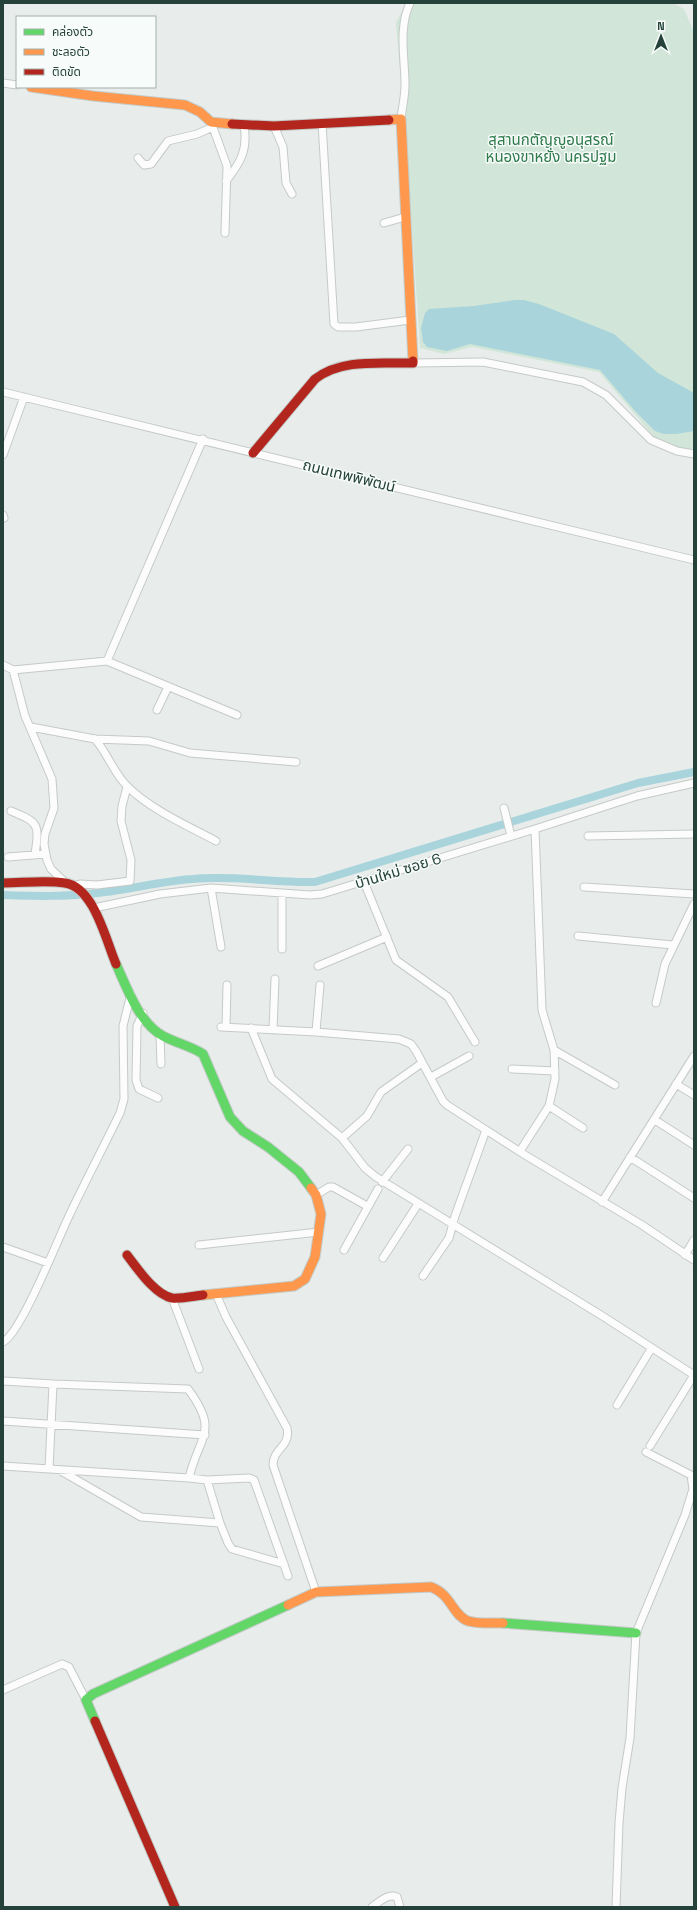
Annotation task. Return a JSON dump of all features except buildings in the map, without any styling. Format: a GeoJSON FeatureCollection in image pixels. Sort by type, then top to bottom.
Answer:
{"type":"FeatureCollection","features":[{"type":"Feature","properties":{"kind":"street"},"geometry":{"type":"LineString","coordinates":[[410,3],[406,11],[404,26],[405,87],[401,119],[413,363]]}},
{"type":"Feature","properties":{"kind":"street"},"geometry":{"type":"LineString","coordinates":[[3,83],[16,85]]}},
{"type":"Feature","properties":{"kind":"street"},"geometry":{"type":"LineString","coordinates":[[46,88],[185,105],[200,112],[212,125],[227,166],[225,233]]}},
{"type":"Feature","properties":{"kind":"street"},"geometry":{"type":"LineString","coordinates":[[138,158],[144,165],[151,164],[168,142],[197,134],[212,125],[218,124],[274,126],[401,119]]}},
{"type":"Feature","properties":{"kind":"street"},"geometry":{"type":"LineString","coordinates":[[322,123],[334,324],[338,327],[356,327],[410,320]]}},
{"type":"Feature","properties":{"kind":"street"},"geometry":{"type":"LineString","coordinates":[[226,182],[243,157],[246,134],[244,125]]}},
{"type":"Feature","properties":{"kind":"street"},"geometry":{"type":"LineString","coordinates":[[274,126],[283,147],[286,183],[292,194]]}},
{"type":"Feature","properties":{"kind":"street"},"geometry":{"type":"LineString","coordinates":[[384,223],[405,217]]}},
{"type":"Feature","properties":{"kind":"street"},"geometry":{"type":"LineString","coordinates":[[253,453],[315,380],[326,371],[348,366],[483,362],[583,382],[606,395],[651,440],[677,451],[694,454]]}},
{"type":"Feature","properties":{"kind":"street","name":"ถนนเทพพิพัฒน์"},"geometry":{"type":"LineString","coordinates":[[3,392],[202,439],[253,453],[694,560]]}},
{"type":"Feature","properties":{"kind":"street"},"geometry":{"type":"LineString","coordinates":[[3,455],[24,397]]}},
{"type":"Feature","properties":{"kind":"street"},"geometry":{"type":"LineString","coordinates":[[107,661],[202,439]]}},
{"type":"Feature","properties":{"kind":"street"},"geometry":{"type":"LineString","coordinates":[[3,665],[13,670],[107,661],[237,715]]}},
{"type":"Feature","properties":{"kind":"street"},"geometry":{"type":"LineString","coordinates":[[13,670],[25,716],[48,768],[53,790],[54,808],[45,834],[46,854],[51,869],[76,890],[94,908],[118,967],[131,994],[151,1026],[160,1035],[194,1047],[202,1054],[230,1117],[243,1131],[268,1147],[299,1172],[316,1194],[320,1214],[315,1257],[310,1271],[300,1283],[288,1288],[172,1298],[166,1296],[155,1287],[126,1255]]}},
{"type":"Feature","properties":{"kind":"street"},"geometry":{"type":"LineString","coordinates":[[157,710],[168,687]]}},
{"type":"Feature","properties":{"kind":"street"},"geometry":{"type":"LineString","coordinates":[[31,727],[95,739],[141,740],[190,753],[296,762]]}},
{"type":"Feature","properties":{"kind":"street"},"geometry":{"type":"LineString","coordinates":[[95,739],[104,749],[127,787],[164,814],[216,841]]}},
{"type":"Feature","properties":{"kind":"street","name":"บ้านใหม่ ซอย 6"},"geometry":{"type":"LineString","coordinates":[[94,908],[160,894],[211,888],[310,895],[322,894],[364,882],[510,832],[535,829],[637,796],[694,783]]}},
{"type":"Feature","properties":{"kind":"street"},"geometry":{"type":"LineString","coordinates":[[76,890],[80,884],[97,885],[130,881],[131,860],[121,821],[122,806],[127,787]]}},
{"type":"Feature","properties":{"kind":"street"},"geometry":{"type":"LineString","coordinates":[[504,808],[510,832]]}},
{"type":"Feature","properties":{"kind":"street"},"geometry":{"type":"LineString","coordinates":[[11,811],[31,819],[35,824],[37,837],[35,855]]}},
{"type":"Feature","properties":{"kind":"street"},"geometry":{"type":"LineString","coordinates":[[520,1151],[549,1106],[554,1089],[555,1071],[554,1050],[542,1010],[535,829]]}},
{"type":"Feature","properties":{"kind":"street"},"geometry":{"type":"LineString","coordinates":[[588,836],[694,834]]}},
{"type":"Feature","properties":{"kind":"street"},"geometry":{"type":"LineString","coordinates":[[8,857],[46,854]]}},
{"type":"Feature","properties":{"kind":"street"},"geometry":{"type":"LineString","coordinates":[[364,882],[396,960],[448,996],[475,1042]]}},
{"type":"Feature","properties":{"kind":"street"},"geometry":{"type":"LineString","coordinates":[[3,883],[76,890]]}},
{"type":"Feature","properties":{"kind":"street"},"geometry":{"type":"LineString","coordinates":[[584,887],[694,894]]}},
{"type":"Feature","properties":{"kind":"street"},"geometry":{"type":"LineString","coordinates":[[211,888],[221,947]]}},
{"type":"Feature","properties":{"kind":"street"},"geometry":{"type":"LineString","coordinates":[[282,893],[282,949]]}},
{"type":"Feature","properties":{"kind":"street"},"geometry":{"type":"LineString","coordinates":[[656,1003],[665,964],[694,904]]}},
{"type":"Feature","properties":{"kind":"street"},"geometry":{"type":"LineString","coordinates":[[578,936],[673,945]]}},
{"type":"Feature","properties":{"kind":"street"},"geometry":{"type":"LineString","coordinates":[[318,966],[387,937]]}},
{"type":"Feature","properties":{"kind":"street"},"geometry":{"type":"LineString","coordinates":[[273,1030],[275,979]]}},
{"type":"Feature","properties":{"kind":"street"},"geometry":{"type":"LineString","coordinates":[[227,985],[224,1027],[316,1032],[399,1039],[411,1044],[431,1077],[443,1101],[447,1105],[602,1202],[642,1225],[694,1260]]}},
{"type":"Feature","properties":{"kind":"street"},"geometry":{"type":"LineString","coordinates":[[316,1032],[320,986]]}},
{"type":"Feature","properties":{"kind":"street"},"geometry":{"type":"LineString","coordinates":[[3,1342],[10,1337],[30,1302],[120,1113],[124,1099],[123,1026],[131,994]]}},
{"type":"Feature","properties":{"kind":"street"},"geometry":{"type":"LineString","coordinates":[[143,1013],[137,1026],[136,1080],[139,1088],[158,1098]]}},
{"type":"Feature","properties":{"kind":"street"},"geometry":{"type":"LineString","coordinates":[[251,1028],[272,1079],[342,1138],[365,1168],[382,1182],[604,1317],[651,1349],[694,1375],[648,1449],[691,1475],[693,1489],[685,1515],[636,1633],[630,1738],[623,1782],[619,1823],[616,1907]]}},
{"type":"Feature","properties":{"kind":"street"},"geometry":{"type":"LineString","coordinates":[[160,1035],[161,1064]]}},
{"type":"Feature","properties":{"kind":"street"},"geometry":{"type":"LineString","coordinates":[[554,1050],[615,1085]]}},
{"type":"Feature","properties":{"kind":"street"},"geometry":{"type":"LineString","coordinates":[[431,1077],[469,1056]]}},
{"type":"Feature","properties":{"kind":"street"},"geometry":{"type":"LineString","coordinates":[[602,1202],[694,1056]]}},
{"type":"Feature","properties":{"kind":"street"},"geometry":{"type":"LineString","coordinates":[[342,1138],[367,1116],[381,1092],[422,1063]]}},
{"type":"Feature","properties":{"kind":"street"},"geometry":{"type":"LineString","coordinates":[[512,1069],[555,1071]]}},
{"type":"Feature","properties":{"kind":"street"},"geometry":{"type":"LineString","coordinates":[[676,1084],[694,1095]]}},
{"type":"Feature","properties":{"kind":"street"},"geometry":{"type":"LineString","coordinates":[[549,1106],[583,1128]]}},
{"type":"Feature","properties":{"kind":"street"},"geometry":{"type":"LineString","coordinates":[[655,1120],[694,1145]]}},
{"type":"Feature","properties":{"kind":"street"},"geometry":{"type":"LineString","coordinates":[[423,1276],[446,1245],[486,1130]]}},
{"type":"Feature","properties":{"kind":"street"},"geometry":{"type":"LineString","coordinates":[[382,1182],[408,1149]]}},
{"type":"Feature","properties":{"kind":"street"},"geometry":{"type":"LineString","coordinates":[[630,1157],[694,1198]]}},
{"type":"Feature","properties":{"kind":"street"},"geometry":{"type":"LineString","coordinates":[[316,1194],[329,1187],[334,1187],[368,1206]]}},
{"type":"Feature","properties":{"kind":"street"},"geometry":{"type":"LineString","coordinates":[[344,1250],[378,1189]]}},
{"type":"Feature","properties":{"kind":"street"},"geometry":{"type":"LineString","coordinates":[[383,1258],[418,1204]]}},
{"type":"Feature","properties":{"kind":"street"},"geometry":{"type":"LineString","coordinates":[[199,1245],[319,1232]]}},
{"type":"Feature","properties":{"kind":"street"},"geometry":{"type":"LineString","coordinates":[[685,1255],[694,1240]]}},
{"type":"Feature","properties":{"kind":"street"},"geometry":{"type":"LineString","coordinates":[[3,1247],[48,1263]]}},
{"type":"Feature","properties":{"kind":"street"},"geometry":{"type":"LineString","coordinates":[[216,1294],[226,1318],[287,1428],[287,1440],[283,1447],[275,1453],[273,1465],[316,1592]]}},
{"type":"Feature","properties":{"kind":"street"},"geometry":{"type":"LineString","coordinates":[[172,1298],[199,1369]]}},
{"type":"Feature","properties":{"kind":"street"},"geometry":{"type":"LineString","coordinates":[[617,1405],[651,1349]]}},
{"type":"Feature","properties":{"kind":"street"},"geometry":{"type":"LineString","coordinates":[[3,1381],[188,1389],[197,1401],[206,1424],[205,1435],[189,1478]]}},
{"type":"Feature","properties":{"kind":"street"},"geometry":{"type":"LineString","coordinates":[[49,1468],[53,1384]]}},
{"type":"Feature","properties":{"kind":"street"},"geometry":{"type":"LineString","coordinates":[[3,1421],[205,1435]]}},
{"type":"Feature","properties":{"kind":"street"},"geometry":{"type":"LineString","coordinates":[[3,1466],[207,1480],[249,1478],[254,1480],[288,1576]]}},
{"type":"Feature","properties":{"kind":"street"},"geometry":{"type":"LineString","coordinates":[[61,1471],[141,1517],[220,1523]]}},
{"type":"Feature","properties":{"kind":"street"},"geometry":{"type":"LineString","coordinates":[[207,1480],[220,1523],[232,1549],[284,1564]]}},
{"type":"Feature","properties":{"kind":"street"},"geometry":{"type":"LineString","coordinates":[[86,1700],[93,1694],[316,1592],[431,1587],[438,1589],[448,1597],[459,1616],[468,1621],[636,1633]]}},
{"type":"Feature","properties":{"kind":"street"},"geometry":{"type":"LineString","coordinates":[[3,1690],[62,1664],[69,1666],[86,1700],[175,1907]]}},
{"type":"Feature","properties":{"kind":"street"},"geometry":{"type":"LineString","coordinates":[[372,1907],[387,1897],[393,1895],[397,1896],[400,1907]]}},
{"type":"Feature","properties":{"kind":"green space","name":"สุสานกตัญญูอนุสรณ์ หนองขาหยั่ง นครปฐม"},"geometry":{"type":"Polygon","coordinates":[[[406,3],[673,3],[684,9],[694,32],[694,453],[676,449],[655,438],[599,372],[472,347],[444,354],[420,348],[407,151],[396,23],[406,3]]]}},
{"type":"Feature","properties":{"kind":"water"},"geometry":{"type":"Polygon","coordinates":[[[524,300],[539,304],[614,334],[658,373],[694,393],[694,431],[664,434],[655,431],[635,411],[600,370],[470,344],[447,351],[427,347],[423,342],[421,328],[425,313],[429,309],[474,306],[524,300]]]}},
{"type":"Feature","properties":{"kind":"waterway"},"geometry":{"type":"LineString","coordinates":[[3,895],[74,895],[121,890],[181,880],[208,878],[315,882],[638,783],[694,772]]}},
{"type":"Feature","properties":{"kind":"traffic: fast"},"geometry":{"type":"LineString","coordinates":[[116,964],[129,994],[140,1014],[147,1023],[163,1036],[203,1054],[230,1117],[243,1131],[268,1147],[299,1172],[311,1188]]}},
{"type":"Feature","properties":{"kind":"traffic: fast"},"geometry":{"type":"LineString","coordinates":[[95,1721],[86,1700],[93,1694],[288,1605]]}},
{"type":"Feature","properties":{"kind":"traffic: fast"},"geometry":{"type":"LineString","coordinates":[[503,1623],[636,1633]]}},
{"type":"Feature","properties":{"kind":"traffic: slow"},"geometry":{"type":"LineString","coordinates":[[38,88],[93,96],[185,105],[200,112],[211,122],[232,124]]}},
{"type":"Feature","properties":{"kind":"traffic: slow"},"geometry":{"type":"LineString","coordinates":[[389,120],[401,119],[413,361]]}},
{"type":"Feature","properties":{"kind":"traffic: slow"},"geometry":{"type":"LineString","coordinates":[[203,1295],[294,1286],[305,1279],[315,1257],[321,1214],[316,1195],[311,1188]]}},
{"type":"Feature","properties":{"kind":"traffic: slow"},"geometry":{"type":"LineString","coordinates":[[288,1605],[316,1592],[431,1587],[438,1590],[448,1600],[459,1615],[468,1621],[481,1623],[503,1623]]}},
{"type":"Feature","properties":{"kind":"traffic: jam"},"geometry":{"type":"LineString","coordinates":[[232,124],[274,126],[389,120]]}},
{"type":"Feature","properties":{"kind":"traffic: jam"},"geometry":{"type":"LineString","coordinates":[[253,453],[315,379],[326,372],[349,365],[413,363],[413,361]]}},
{"type":"Feature","properties":{"kind":"traffic: jam"},"geometry":{"type":"LineString","coordinates":[[3,883],[50,882],[65,883],[75,887],[84,894],[98,916],[116,964]]}},
{"type":"Feature","properties":{"kind":"traffic: jam"},"geometry":{"type":"LineString","coordinates":[[127,1255],[153,1287],[166,1296],[172,1298],[183,1298],[203,1295]]}},
{"type":"Feature","properties":{"kind":"traffic: jam"},"geometry":{"type":"LineString","coordinates":[[95,1721],[175,1907]]}}]}
